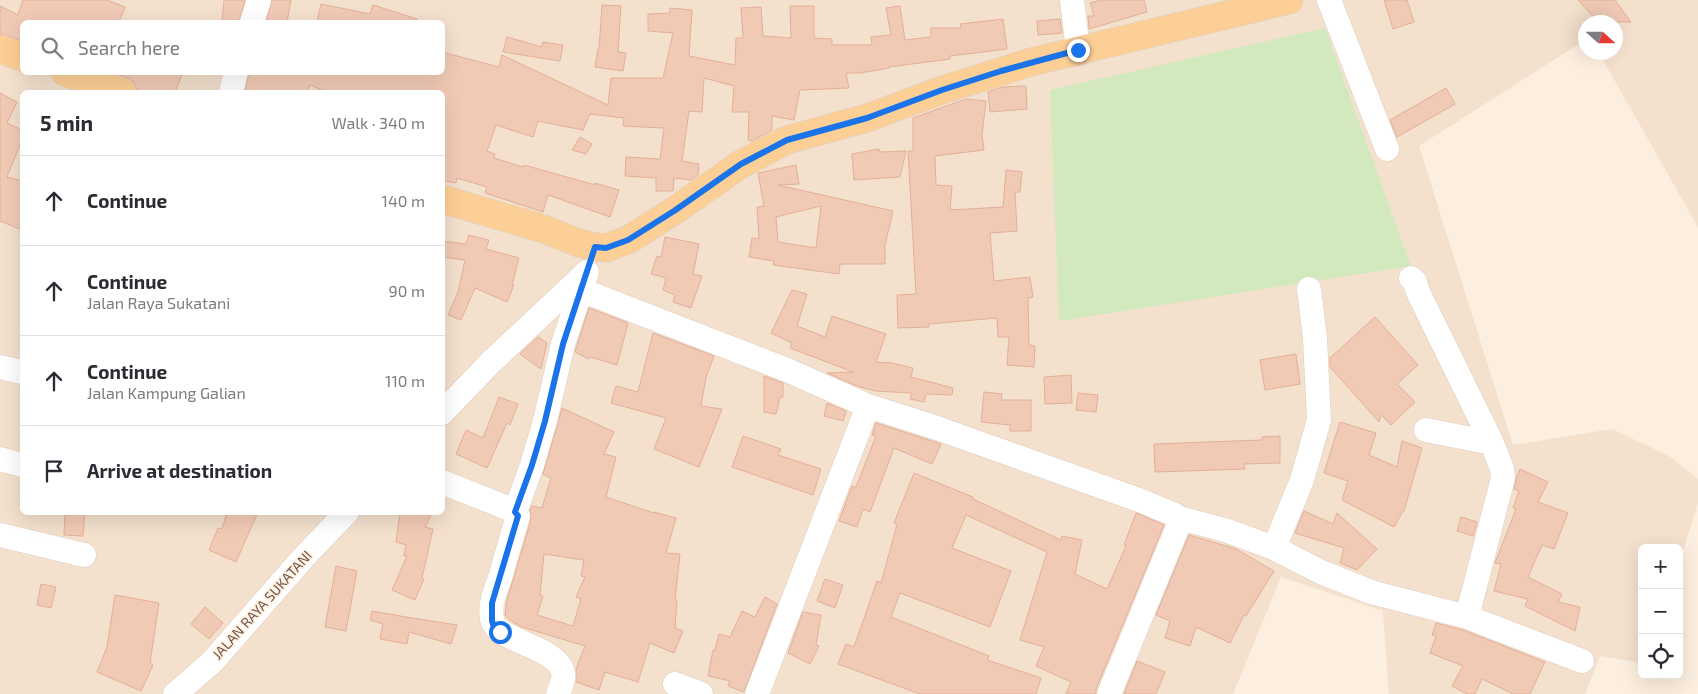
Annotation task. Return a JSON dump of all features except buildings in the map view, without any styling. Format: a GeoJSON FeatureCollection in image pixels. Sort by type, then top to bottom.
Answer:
{"type":"FeatureCollection","features":[{"type":"Feature","properties":{"kind":"main road"},"geometry":{"type":"LineString","coordinates":[[445,200],[544,229],[588,270],[606,248],[628,240],[674,211],[741,164],[787,140],[867,118],[942,90],[1001,71],[1078,50],[1289,0]]}},
{"type":"Feature","properties":{"kind":"main road"},"geometry":{"type":"LineString","coordinates":[[0,49],[20,56]]}},
{"type":"Feature","properties":{"kind":"main road"},"geometry":{"type":"LineString","coordinates":[[74,75],[116,90]]}},
{"type":"Feature","properties":{"kind":"street"},"geometry":{"type":"LineString","coordinates":[[253,20],[259,0]]}},
{"type":"Feature","properties":{"kind":"street"},"geometry":{"type":"LineString","coordinates":[[1329,0],[1386,149]]}},
{"type":"Feature","properties":{"kind":"street"},"geometry":{"type":"LineString","coordinates":[[1073,10],[1078,50]]}},
{"type":"Feature","properties":{"kind":"street"},"geometry":{"type":"LineString","coordinates":[[232,90],[235,75]]}},
{"type":"Feature","properties":{"kind":"street"},"geometry":{"type":"LineString","coordinates":[[588,270],[787,370],[868,406],[1140,500],[1179,518],[1225,530],[1274,548],[1321,572],[1371,592],[1467,617],[1582,660]]}},
{"type":"Feature","properties":{"kind":"street"},"geometry":{"type":"LineString","coordinates":[[445,410],[491,362],[588,270]]}},
{"type":"Feature","properties":{"kind":"street"},"geometry":{"type":"LineString","coordinates":[[515,512],[542,430],[563,344],[588,270]]}},
{"type":"Feature","properties":{"kind":"street"},"geometry":{"type":"LineString","coordinates":[[1411,278],[1415,282],[1418,292],[1492,443],[1502,469],[1503,478],[1467,617]]}},
{"type":"Feature","properties":{"kind":"street"},"geometry":{"type":"LineString","coordinates":[[1274,548],[1302,480],[1319,420],[1309,289]]}},
{"type":"Feature","properties":{"kind":"street"},"geometry":{"type":"LineString","coordinates":[[0,367],[20,372]]}},
{"type":"Feature","properties":{"kind":"street"},"geometry":{"type":"LineString","coordinates":[[757,694],[868,406]]}},
{"type":"Feature","properties":{"kind":"street"},"geometry":{"type":"LineString","coordinates":[[1426,430],[1492,443]]}},
{"type":"Feature","properties":{"kind":"street"},"geometry":{"type":"LineString","coordinates":[[0,459],[20,464]]}},
{"type":"Feature","properties":{"kind":"street"},"geometry":{"type":"LineString","coordinates":[[445,483],[515,512],[518,516],[492,603],[492,621],[494,627],[500,632],[529,645],[558,664],[563,672],[558,694]]}},
{"type":"Feature","properties":{"kind":"street","name":"JALAN RAYA SUKATANI"},"geometry":{"type":"LineString","coordinates":[[186,691],[303,558],[344,515]]}},
{"type":"Feature","properties":{"kind":"street"},"geometry":{"type":"LineString","coordinates":[[1110,694],[1177,530],[1179,518]]}},
{"type":"Feature","properties":{"kind":"street"},"geometry":{"type":"LineString","coordinates":[[0,535],[84,555]]}},
{"type":"Feature","properties":{"kind":"street"},"geometry":{"type":"LineString","coordinates":[[675,684],[701,694]]}},
{"type":"Feature","properties":{"kind":"shaded area"},"geometry":{"type":"Polygon","coordinates":[[[0,0],[1698,0],[1698,227],[1603,60],[1623,60],[1623,15],[1578,15],[1578,44],[1419,146],[1513,445],[1612,429],[1669,456],[1698,479],[1698,503],[1683,551],[1683,544],[1638,544],[1638,662],[1600,656],[1585,694],[1389,694],[1383,611],[1281,577],[1233,694],[0,694],[0,0]]]}},
{"type":"Feature","properties":{"kind":"green space"},"geometry":{"type":"Polygon","coordinates":[[[1325,28],[1411,266],[1059,321],[1050,90],[1325,28]]]}},
{"type":"Feature","properties":{"kind":"route"},"geometry":{"type":"LineString","coordinates":[[500,632],[494,627],[492,621],[492,603],[518,516],[515,512],[545,421],[563,344],[595,247],[606,248],[628,240],[674,211],[741,164],[787,140],[867,118],[942,90],[1001,71],[1078,50]]}}]}
